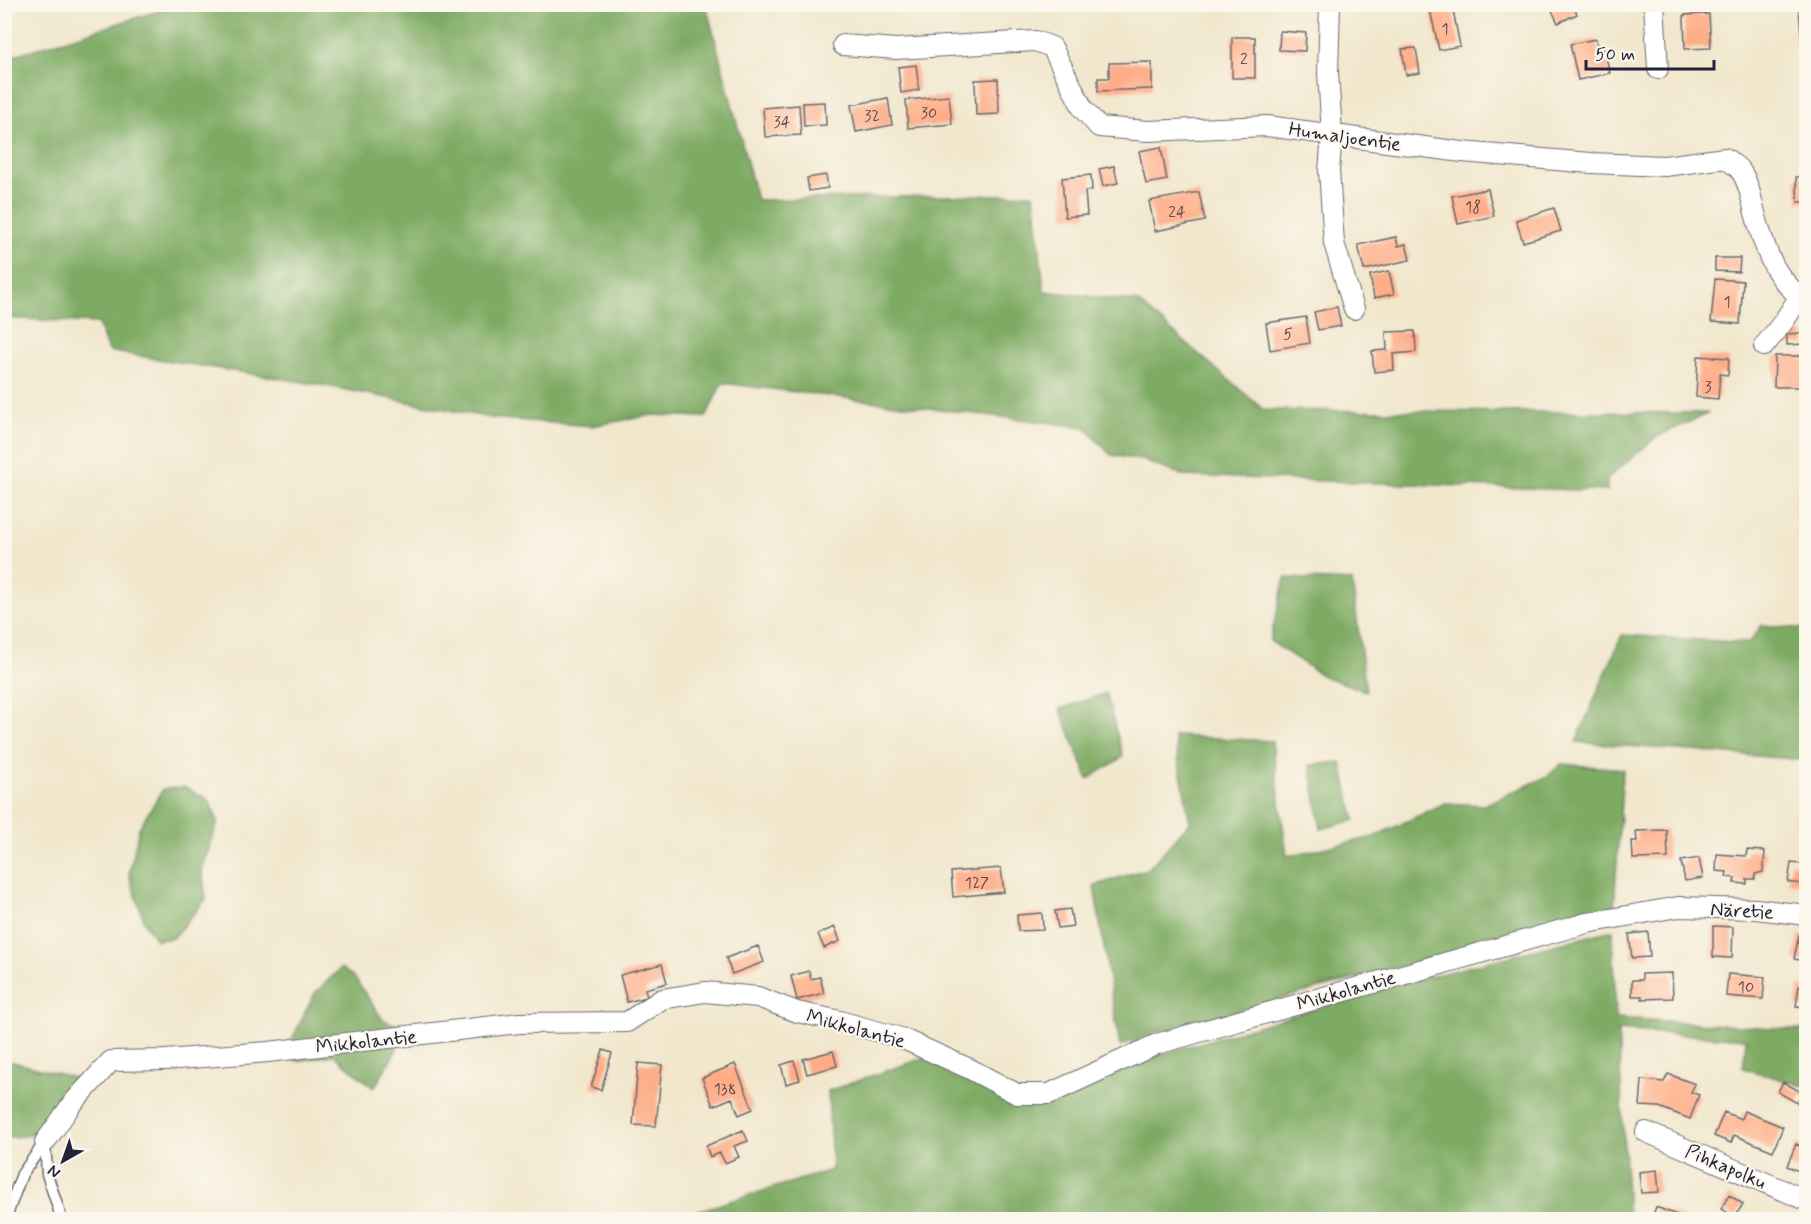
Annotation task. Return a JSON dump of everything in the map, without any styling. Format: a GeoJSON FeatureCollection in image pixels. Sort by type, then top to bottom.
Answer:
{"type":"FeatureCollection","features":[{"type":"Feature","properties":{"kind":"street"},"geometry":{"type":"LineString","coordinates":[[1330,4],[1328,73],[1332,134],[1329,171],[1334,243],[1354,309]]}},
{"type":"Feature","properties":{"kind":"street"},"geometry":{"type":"LineString","coordinates":[[1654,4],[1658,69]]}},
{"type":"Feature","properties":{"kind":"street","name":"Humaljoentie"},"geometry":{"type":"LineString","coordinates":[[843,45],[896,49],[1035,41],[1052,47],[1083,109],[1099,127],[1148,131],[1267,126],[1461,152],[1591,163],[1665,166],[1725,158],[1742,171],[1750,190],[1763,242],[1776,273],[1803,298]]}},
{"type":"Feature","properties":{"kind":"street"},"geometry":{"type":"LineString","coordinates":[[1764,346],[1803,298]]}},
{"type":"Feature","properties":{"kind":"street","name":"Näretie"},"geometry":{"type":"LineString","coordinates":[[1678,907],[1756,909],[1806,915]]}},
{"type":"Feature","properties":{"kind":"street","name":"Mikkolantie"},"geometry":{"type":"LineString","coordinates":[[45,1142],[72,1104],[111,1061],[165,1060],[268,1052],[519,1023],[627,1022],[662,999],[705,992],[758,996],[797,1012],[901,1038],[970,1069],[1017,1094],[1049,1094],[1157,1044],[1587,923],[1678,907]]}},
{"type":"Feature","properties":{"kind":"street","name":"Pihkapolku"},"geometry":{"type":"LineString","coordinates":[[1646,1132],[1806,1200]]}},
{"type":"Feature","properties":{"kind":"lane"},"geometry":{"type":"LineString","coordinates":[[5,1220],[22,1174],[45,1142]]}},
{"type":"Feature","properties":{"kind":"lane"},"geometry":{"type":"LineString","coordinates":[[45,1142],[47,1174],[62,1220]]}},
{"type":"Feature","properties":{"kind":"green space"},"geometry":{"type":"Polygon","coordinates":[[[178,5],[706,5],[757,200],[1034,194],[1044,291],[1138,302],[1264,410],[1709,413],[1656,437],[1607,479],[1607,491],[1184,476],[1142,460],[1111,455],[1085,427],[722,383],[706,417],[652,415],[591,426],[491,418],[321,385],[108,351],[98,323],[5,318],[5,58],[178,5]]]}},
{"type":"Feature","properties":{"kind":"green space"},"geometry":{"type":"Polygon","coordinates":[[[1285,578],[1352,581],[1366,691],[1323,676],[1270,641],[1285,578]]]}},
{"type":"Feature","properties":{"kind":"green space"},"geometry":{"type":"Polygon","coordinates":[[[1762,625],[1806,629],[1806,760],[1576,742],[1622,635],[1749,643],[1762,625]]]}},
{"type":"Feature","properties":{"kind":"green space"},"geometry":{"type":"Polygon","coordinates":[[[1106,693],[1123,757],[1088,779],[1060,709],[1106,693]]]}},
{"type":"Feature","properties":{"kind":"green space"},"geometry":{"type":"Polygon","coordinates":[[[1174,736],[1272,741],[1287,856],[1374,837],[1445,803],[1484,805],[1548,776],[1561,764],[1623,769],[1614,909],[1154,1033],[1120,1046],[1094,886],[1149,868],[1190,822],[1174,736]]]}},
{"type":"Feature","properties":{"kind":"green space"},"geometry":{"type":"Polygon","coordinates":[[[1341,762],[1355,820],[1321,829],[1310,765],[1341,762]]]}},
{"type":"Feature","properties":{"kind":"green space"},"geometry":{"type":"Polygon","coordinates":[[[184,787],[209,800],[218,821],[202,870],[206,899],[173,938],[156,940],[145,924],[129,875],[139,828],[163,789],[184,787]]]}},
{"type":"Feature","properties":{"kind":"green space"},"geometry":{"type":"Polygon","coordinates":[[[1613,930],[1616,1018],[1806,1030],[1806,1087],[1743,1068],[1746,1039],[1618,1030],[1628,1219],[668,1220],[832,1170],[828,1091],[926,1057],[1012,1101],[1052,1103],[1162,1054],[1397,985],[1613,930]]]}},
{"type":"Feature","properties":{"kind":"green space"},"geometry":{"type":"Polygon","coordinates":[[[341,968],[354,977],[383,1020],[400,1026],[397,1049],[374,1088],[334,1055],[296,1061],[292,1039],[315,993],[341,968]]]}},
{"type":"Feature","properties":{"kind":"green space"},"geometry":{"type":"Polygon","coordinates":[[[5,1060],[75,1078],[33,1135],[5,1138],[5,1060]]]}},
{"type":"Feature","properties":{"kind":"building"},"geometry":{"type":"Polygon","coordinates":[[[1549,4],[1573,4],[1577,14],[1558,23],[1549,4]]]}},
{"type":"Feature","properties":{"kind":"building"},"geometry":{"type":"Polygon","coordinates":[[[1452,5],[1460,46],[1439,50],[1430,10],[1452,5]]]}},
{"type":"Feature","properties":{"kind":"building"},"geometry":{"type":"Polygon","coordinates":[[[1806,7],[1806,47],[1802,47],[1799,8],[1806,7]]]}},
{"type":"Feature","properties":{"kind":"building"},"geometry":{"type":"Polygon","coordinates":[[[1709,14],[1711,48],[1685,49],[1684,15],[1709,14]]]}},
{"type":"Feature","properties":{"kind":"building"},"geometry":{"type":"Polygon","coordinates":[[[1280,31],[1306,33],[1305,51],[1279,50],[1280,31]]]}},
{"type":"Feature","properties":{"kind":"building"},"geometry":{"type":"Polygon","coordinates":[[[1232,37],[1255,37],[1255,78],[1232,78],[1232,37]]]}},
{"type":"Feature","properties":{"kind":"building"},"geometry":{"type":"Polygon","coordinates":[[[1596,39],[1598,50],[1604,49],[1610,73],[1578,80],[1570,44],[1596,39]]]}},
{"type":"Feature","properties":{"kind":"building"},"geometry":{"type":"Polygon","coordinates":[[[1416,48],[1420,73],[1406,75],[1402,49],[1416,48]]]}},
{"type":"Feature","properties":{"kind":"building"},"geometry":{"type":"Polygon","coordinates":[[[1152,62],[1152,89],[1098,91],[1098,78],[1109,78],[1109,63],[1152,62]]]}},
{"type":"Feature","properties":{"kind":"building"},"geometry":{"type":"Polygon","coordinates":[[[916,65],[919,90],[901,93],[898,67],[916,65]]]}},
{"type":"Feature","properties":{"kind":"building"},"geometry":{"type":"Polygon","coordinates":[[[998,79],[999,114],[976,115],[975,80],[998,79]]]}},
{"type":"Feature","properties":{"kind":"building"},"geometry":{"type":"Polygon","coordinates":[[[949,96],[952,124],[908,128],[906,100],[949,96]]]}},
{"type":"Feature","properties":{"kind":"building"},"geometry":{"type":"Polygon","coordinates":[[[888,98],[892,125],[856,132],[851,105],[888,98]]]}},
{"type":"Feature","properties":{"kind":"building"},"geometry":{"type":"Polygon","coordinates":[[[825,102],[826,125],[804,126],[803,103],[825,102]]]}},
{"type":"Feature","properties":{"kind":"building"},"geometry":{"type":"Polygon","coordinates":[[[799,105],[801,135],[765,137],[763,108],[799,105]]]}},
{"type":"Feature","properties":{"kind":"building"},"geometry":{"type":"Polygon","coordinates":[[[1161,147],[1167,180],[1146,184],[1139,151],[1161,147]]]}},
{"type":"Feature","properties":{"kind":"building"},"geometry":{"type":"Polygon","coordinates":[[[1114,166],[1118,183],[1103,186],[1099,169],[1114,166]]]}},
{"type":"Feature","properties":{"kind":"building"},"geometry":{"type":"Polygon","coordinates":[[[826,175],[828,188],[809,191],[807,178],[826,175]]]}},
{"type":"Feature","properties":{"kind":"building"},"geometry":{"type":"Polygon","coordinates":[[[1091,175],[1092,190],[1085,191],[1087,215],[1065,217],[1062,178],[1091,175]]]}},
{"type":"Feature","properties":{"kind":"building"},"geometry":{"type":"Polygon","coordinates":[[[1806,176],[1806,202],[1798,202],[1796,177],[1806,176]]]}},
{"type":"Feature","properties":{"kind":"building"},"geometry":{"type":"Polygon","coordinates":[[[1488,189],[1494,216],[1458,224],[1452,196],[1488,189]]]}},
{"type":"Feature","properties":{"kind":"building"},"geometry":{"type":"Polygon","coordinates":[[[1199,192],[1205,221],[1155,231],[1149,201],[1199,192]]]}},
{"type":"Feature","properties":{"kind":"building"},"geometry":{"type":"Polygon","coordinates":[[[1554,208],[1561,231],[1523,242],[1516,220],[1554,208]]]}},
{"type":"Feature","properties":{"kind":"building"},"geometry":{"type":"Polygon","coordinates":[[[1396,237],[1398,246],[1406,244],[1410,260],[1364,270],[1358,245],[1396,237]]]}},
{"type":"Feature","properties":{"kind":"building"},"geometry":{"type":"Polygon","coordinates":[[[1715,258],[1740,258],[1739,272],[1715,271],[1715,258]]]}},
{"type":"Feature","properties":{"kind":"building"},"geometry":{"type":"Polygon","coordinates":[[[1389,271],[1394,294],[1374,298],[1370,275],[1389,271]]]}},
{"type":"Feature","properties":{"kind":"building"},"geometry":{"type":"Polygon","coordinates":[[[1715,279],[1743,281],[1740,324],[1711,322],[1715,279]]]}},
{"type":"Feature","properties":{"kind":"building"},"geometry":{"type":"Polygon","coordinates":[[[1337,307],[1341,326],[1318,330],[1314,312],[1337,307]]]}},
{"type":"Feature","properties":{"kind":"building"},"geometry":{"type":"Polygon","coordinates":[[[1306,317],[1310,343],[1270,350],[1266,323],[1306,317]]]}},
{"type":"Feature","properties":{"kind":"building"},"geometry":{"type":"Polygon","coordinates":[[[1415,331],[1416,352],[1393,354],[1394,370],[1374,372],[1372,351],[1387,350],[1386,332],[1415,331]]]}},
{"type":"Feature","properties":{"kind":"building"},"geometry":{"type":"Polygon","coordinates":[[[1804,333],[1805,344],[1787,345],[1787,334],[1804,333]]]}},
{"type":"Feature","properties":{"kind":"building"},"geometry":{"type":"Polygon","coordinates":[[[1698,356],[1729,358],[1728,375],[1720,374],[1718,399],[1696,397],[1698,356]]]}},
{"type":"Feature","properties":{"kind":"building"},"geometry":{"type":"Polygon","coordinates":[[[1775,356],[1806,356],[1806,387],[1774,387],[1775,356]]]}},
{"type":"Feature","properties":{"kind":"building"},"geometry":{"type":"Polygon","coordinates":[[[1667,830],[1668,858],[1633,859],[1632,841],[1637,841],[1636,831],[1667,830]]]}},
{"type":"Feature","properties":{"kind":"building"},"geometry":{"type":"Polygon","coordinates":[[[1747,850],[1765,851],[1763,872],[1755,874],[1755,879],[1747,879],[1747,884],[1734,883],[1735,878],[1726,877],[1727,872],[1716,871],[1717,854],[1746,856],[1747,850]]]}},
{"type":"Feature","properties":{"kind":"building"},"geometry":{"type":"Polygon","coordinates":[[[1699,858],[1703,878],[1685,881],[1681,861],[1699,858]]]}},
{"type":"Feature","properties":{"kind":"building"},"geometry":{"type":"Polygon","coordinates":[[[1802,859],[1806,860],[1806,881],[1801,881],[1801,884],[1788,882],[1791,863],[1801,864],[1802,859]]]}},
{"type":"Feature","properties":{"kind":"building"},"geometry":{"type":"Polygon","coordinates":[[[1001,868],[1004,892],[953,897],[951,872],[1001,868]]]}},
{"type":"Feature","properties":{"kind":"building"},"geometry":{"type":"Polygon","coordinates":[[[1070,909],[1073,926],[1058,928],[1055,911],[1070,909]]]}},
{"type":"Feature","properties":{"kind":"building"},"geometry":{"type":"Polygon","coordinates":[[[1042,913],[1043,930],[1018,931],[1017,915],[1042,913]]]}},
{"type":"Feature","properties":{"kind":"building"},"geometry":{"type":"Polygon","coordinates":[[[1713,926],[1733,927],[1732,958],[1713,957],[1713,926]]]}},
{"type":"Feature","properties":{"kind":"building"},"geometry":{"type":"Polygon","coordinates":[[[835,927],[840,941],[824,948],[818,934],[835,927]]]}},
{"type":"Feature","properties":{"kind":"building"},"geometry":{"type":"Polygon","coordinates":[[[1648,932],[1650,957],[1632,958],[1629,934],[1648,932]]]}},
{"type":"Feature","properties":{"kind":"building"},"geometry":{"type":"Polygon","coordinates":[[[1799,935],[1806,937],[1806,961],[1794,959],[1799,935]]]}},
{"type":"Feature","properties":{"kind":"building"},"geometry":{"type":"Polygon","coordinates":[[[758,946],[764,962],[732,974],[726,958],[758,946]]]}},
{"type":"Feature","properties":{"kind":"building"},"geometry":{"type":"Polygon","coordinates":[[[662,964],[667,983],[645,989],[647,997],[627,1002],[620,975],[662,964]]]}},
{"type":"Feature","properties":{"kind":"building"},"geometry":{"type":"Polygon","coordinates":[[[809,971],[811,979],[820,977],[824,993],[797,1000],[791,976],[809,971]]]}},
{"type":"Feature","properties":{"kind":"building"},"geometry":{"type":"Polygon","coordinates":[[[1672,973],[1673,998],[1642,999],[1642,996],[1632,996],[1632,980],[1642,980],[1642,974],[1672,973]]]}},
{"type":"Feature","properties":{"kind":"building"},"geometry":{"type":"Polygon","coordinates":[[[1728,974],[1765,977],[1763,999],[1726,996],[1728,974]]]}},
{"type":"Feature","properties":{"kind":"building"},"geometry":{"type":"Polygon","coordinates":[[[1799,986],[1806,987],[1806,1007],[1796,1006],[1799,986]]]}},
{"type":"Feature","properties":{"kind":"building"},"geometry":{"type":"Polygon","coordinates":[[[603,1050],[612,1053],[601,1090],[591,1087],[603,1050]]]}},
{"type":"Feature","properties":{"kind":"building"},"geometry":{"type":"Polygon","coordinates":[[[833,1051],[837,1066],[807,1074],[803,1059],[833,1051]]]}},
{"type":"Feature","properties":{"kind":"building"},"geometry":{"type":"Polygon","coordinates":[[[794,1061],[800,1080],[786,1084],[781,1065],[794,1061]]]}},
{"type":"Feature","properties":{"kind":"building"},"geometry":{"type":"Polygon","coordinates":[[[638,1063],[662,1065],[656,1126],[633,1125],[638,1063]]]}},
{"type":"Feature","properties":{"kind":"building"},"geometry":{"type":"Polygon","coordinates":[[[735,1064],[753,1109],[739,1115],[732,1098],[713,1106],[702,1078],[735,1064]]]}},
{"type":"Feature","properties":{"kind":"building"},"geometry":{"type":"Polygon","coordinates":[[[1668,1074],[1695,1084],[1691,1092],[1699,1095],[1690,1119],[1659,1107],[1640,1106],[1642,1080],[1664,1082],[1668,1074]]]}},
{"type":"Feature","properties":{"kind":"building"},"geometry":{"type":"Polygon","coordinates":[[[1783,1082],[1803,1093],[1797,1103],[1778,1092],[1783,1082]]]}},
{"type":"Feature","properties":{"kind":"building"},"geometry":{"type":"Polygon","coordinates":[[[1744,1111],[1783,1127],[1773,1151],[1734,1135],[1731,1143],[1714,1136],[1724,1112],[1741,1119],[1744,1111]]]}},
{"type":"Feature","properties":{"kind":"building"},"geometry":{"type":"Polygon","coordinates":[[[743,1130],[748,1141],[734,1146],[739,1157],[725,1163],[720,1153],[710,1157],[706,1146],[743,1130]]]}},
{"type":"Feature","properties":{"kind":"building"},"geometry":{"type":"Polygon","coordinates":[[[1796,1144],[1806,1148],[1804,1173],[1787,1166],[1796,1144]]]}},
{"type":"Feature","properties":{"kind":"building"},"geometry":{"type":"Polygon","coordinates":[[[1657,1170],[1659,1192],[1641,1193],[1639,1172],[1657,1170]]]}},
{"type":"Feature","properties":{"kind":"building"},"geometry":{"type":"Polygon","coordinates":[[[1729,1195],[1743,1204],[1735,1217],[1721,1209],[1729,1195]]]}},
{"type":"Feature","properties":{"kind":"building"},"geometry":{"type":"Polygon","coordinates":[[[1656,1207],[1687,1219],[1687,1220],[1651,1220],[1656,1207]]]}},
{"type":"Feature","properties":{"kind":"railway"},"geometry":{"type":"LineString","coordinates":[[4,7],[11,4]]}}]}
